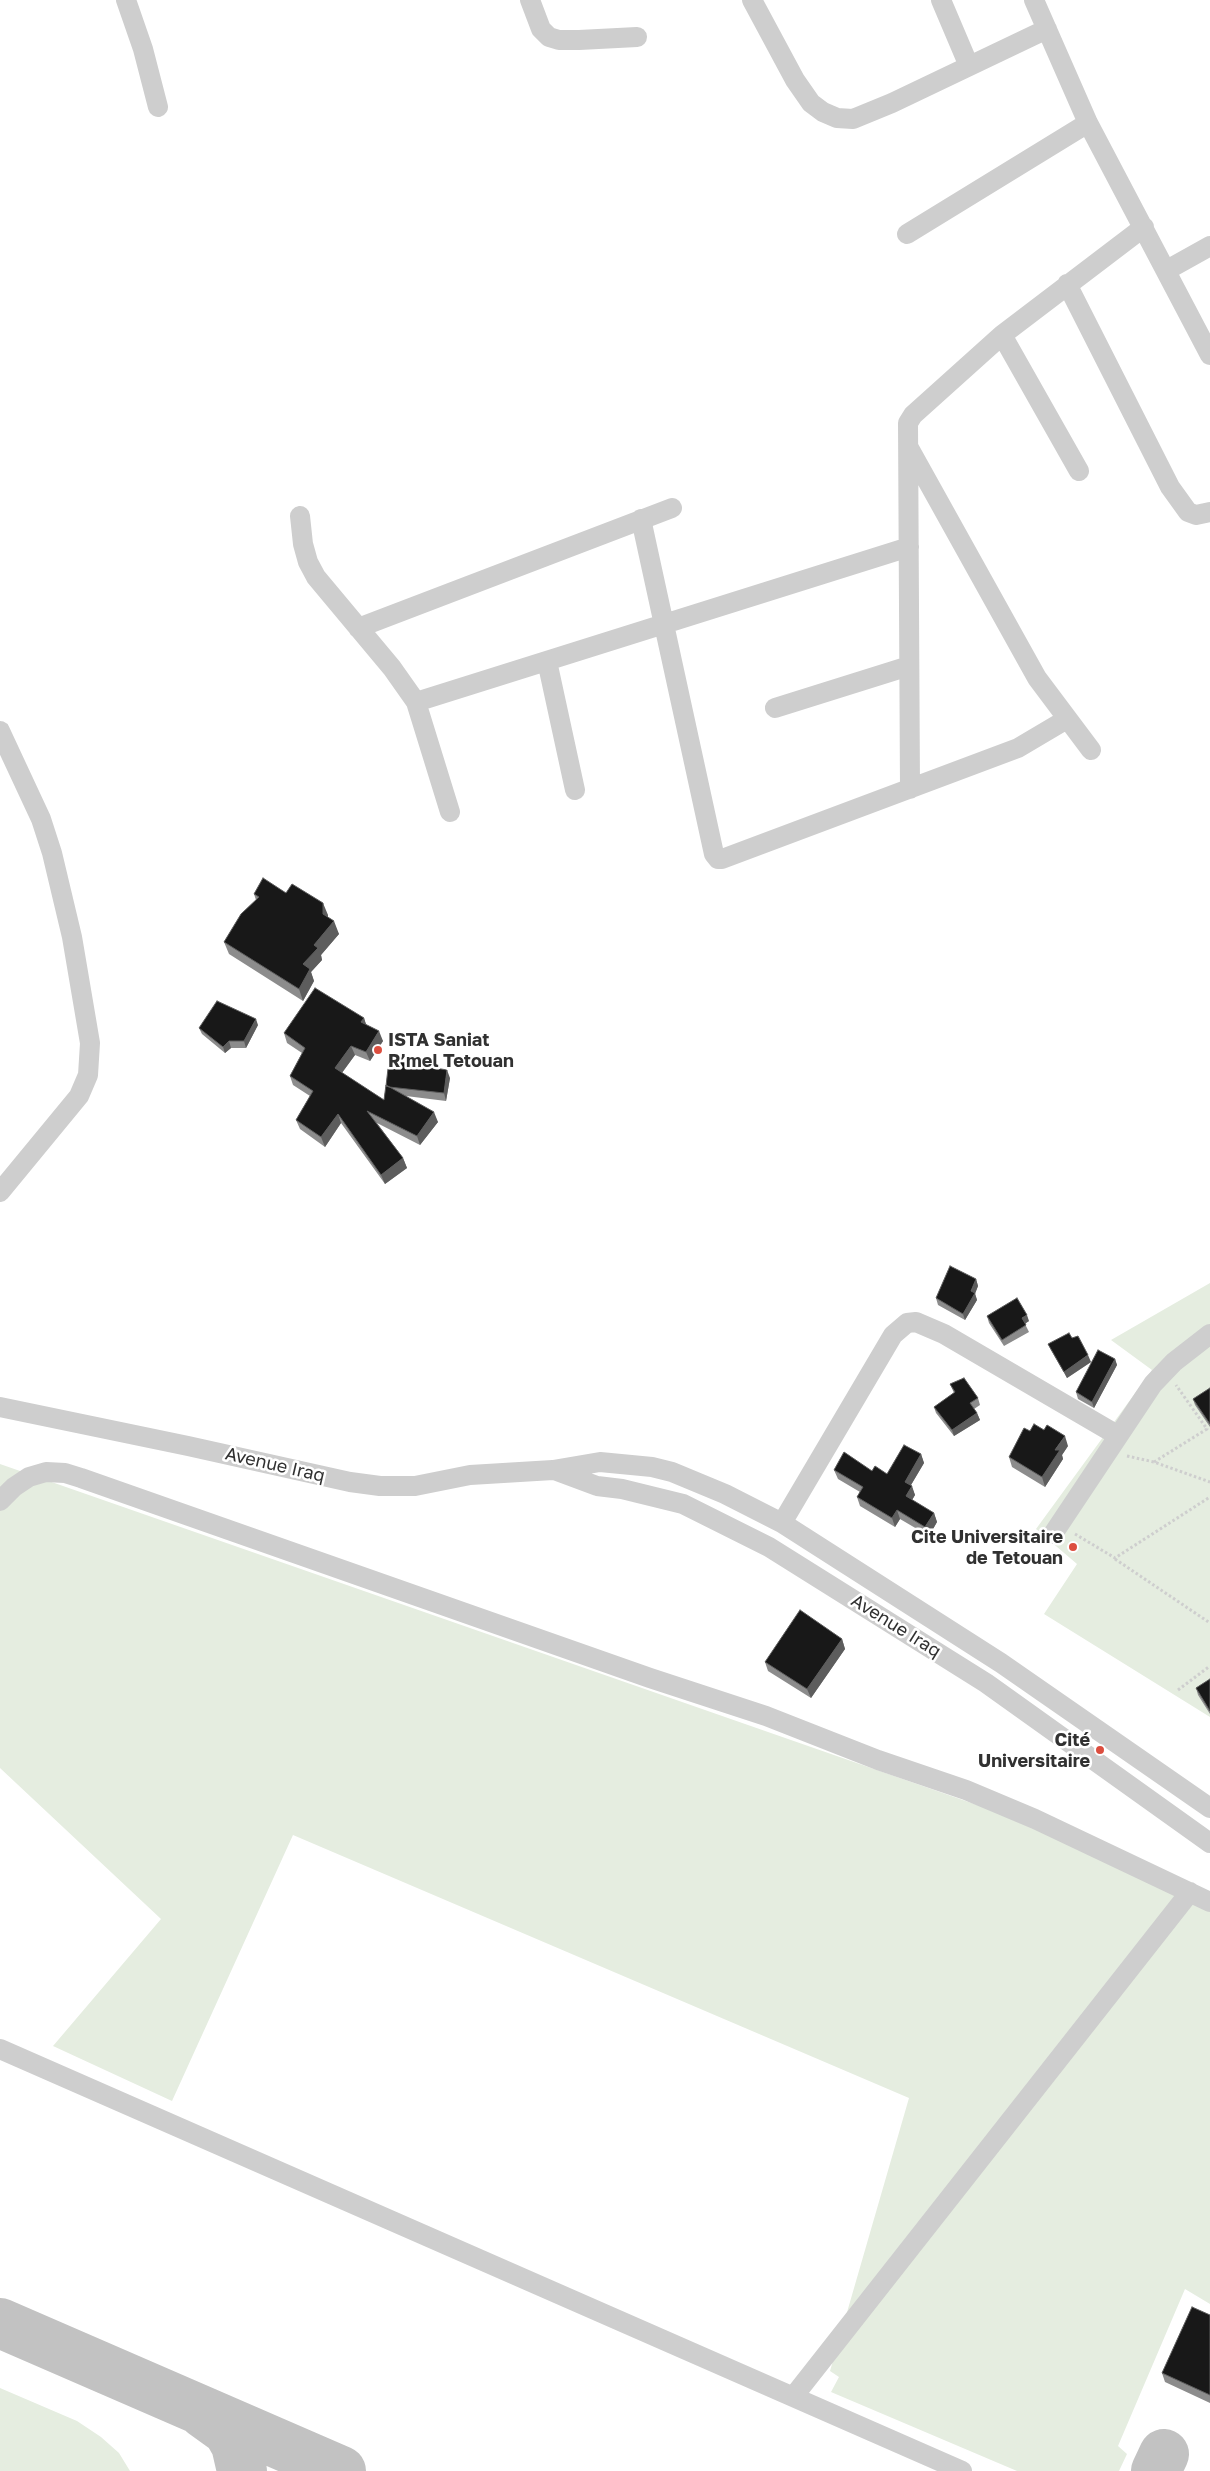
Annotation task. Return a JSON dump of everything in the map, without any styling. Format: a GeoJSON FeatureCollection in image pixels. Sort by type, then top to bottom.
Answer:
{"type":"FeatureCollection","features":[{"type":"Feature","properties":{"kind":"street"},"geometry":{"type":"LineString","coordinates":[[126,0],[143,49],[158,107]]}},
{"type":"Feature","properties":{"kind":"street"},"geometry":{"type":"LineString","coordinates":[[530,0],[541,29],[549,37],[579,40],[637,37]]}},
{"type":"Feature","properties":{"kind":"street"},"geometry":{"type":"LineString","coordinates":[[752,0],[795,80],[811,103],[823,112],[837,118],[852,119],[1047,29]]}},
{"type":"Feature","properties":{"kind":"street"},"geometry":{"type":"LineString","coordinates":[[941,0],[969,66]]}},
{"type":"Feature","properties":{"kind":"street"},"geometry":{"type":"LineString","coordinates":[[1034,0],[1088,123],[1167,270],[1210,355]]}},
{"type":"Feature","properties":{"kind":"street"},"geometry":{"type":"LineString","coordinates":[[907,234],[1088,123]]}},
{"type":"Feature","properties":{"kind":"street"},"geometry":{"type":"LineString","coordinates":[[910,790],[908,422],[913,415],[1002,335],[1144,227]]}},
{"type":"Feature","properties":{"kind":"street"},"geometry":{"type":"LineString","coordinates":[[1167,270],[1210,246]]}},
{"type":"Feature","properties":{"kind":"street"},"geometry":{"type":"LineString","coordinates":[[1067,284],[1170,487],[1188,512],[1196,515],[1210,512]]}},
{"type":"Feature","properties":{"kind":"street"},"geometry":{"type":"LineString","coordinates":[[1002,335],[1079,471]]}},
{"type":"Feature","properties":{"kind":"street"},"geometry":{"type":"LineString","coordinates":[[908,446],[1037,678],[1091,750]]}},
{"type":"Feature","properties":{"kind":"street"},"geometry":{"type":"LineString","coordinates":[[358,628],[672,508]]}},
{"type":"Feature","properties":{"kind":"street"},"geometry":{"type":"LineString","coordinates":[[300,516],[303,544],[308,562],[316,577],[416,702],[450,812]]}},
{"type":"Feature","properties":{"kind":"street"},"geometry":{"type":"LineString","coordinates":[[641,519],[714,854],[718,859],[910,790],[1018,748],[1067,719]]}},
{"type":"Feature","properties":{"kind":"street"},"geometry":{"type":"LineString","coordinates":[[416,702],[909,547]]}},
{"type":"Feature","properties":{"kind":"street"},"geometry":{"type":"LineString","coordinates":[[547,661],[575,790]]}},
{"type":"Feature","properties":{"kind":"street"},"geometry":{"type":"LineString","coordinates":[[775,708],[909,666]]}},
{"type":"Feature","properties":{"kind":"street"},"geometry":{"type":"LineString","coordinates":[[0,731],[41,819],[52,853],[72,937],[90,1043],[88,1075],[79,1096],[0,1192]]}},
{"type":"Feature","properties":{"kind":"street"},"geometry":{"type":"LineString","coordinates":[[782,1523],[893,1335],[907,1323],[916,1322],[944,1334],[1112,1443]]}},
{"type":"Feature","properties":{"kind":"street"},"geometry":{"type":"LineString","coordinates":[[1057,1529],[1112,1443],[1158,1377],[1210,1334]]}},
{"type":"Feature","properties":{"kind":"street","name":"Avenue Iraq"},"geometry":{"type":"LineString","coordinates":[[0,1407],[350,1482],[380,1486],[415,1486],[470,1475],[552,1470],[600,1462],[652,1467],[696,1481],[782,1523],[1001,1663],[1210,1808]]}},
{"type":"Feature","properties":{"kind":"street","name":"Avenue Iraq"},"geometry":{"type":"LineString","coordinates":[[552,1470],[598,1486],[622,1489],[683,1504],[770,1547],[986,1683],[1210,1843]]}},
{"type":"Feature","properties":{"kind":"street"},"geometry":{"type":"LineString","coordinates":[[0,1501],[14,1487],[29,1477],[46,1472],[65,1473],[82,1478],[650,1678],[766,1716],[878,1760],[966,1790],[1035,1819],[1210,1902]]}},
{"type":"Feature","properties":{"kind":"street"},"geometry":{"type":"LineString","coordinates":[[793,2397],[1190,1892]]}},
{"type":"Feature","properties":{"kind":"street"},"geometry":{"type":"LineString","coordinates":[[0,2050],[962,2471]]}},
{"type":"Feature","properties":{"kind":"path"},"geometry":{"type":"LineString","coordinates":[[1154,1462],[1207,1429],[1176,1384]]}},
{"type":"Feature","properties":{"kind":"path"},"geometry":{"type":"LineString","coordinates":[[1112,1443],[1154,1462],[1210,1482]]}},
{"type":"Feature","properties":{"kind":"path"},"geometry":{"type":"LineString","coordinates":[[1115,1558],[1210,1497]]}},
{"type":"Feature","properties":{"kind":"path"},"geometry":{"type":"LineString","coordinates":[[1057,1529],[1115,1558],[1210,1623]]}},
{"type":"Feature","properties":{"kind":"path"},"geometry":{"type":"LineString","coordinates":[[1178,1690],[1210,1666]]}},
{"type":"Feature","properties":{"kind":"shaded area"},"geometry":{"type":"Polygon","coordinates":[[[1210,1283],[1210,1717],[1044,1614],[1077,1564],[1036,1529],[1152,1370],[1111,1340],[1210,1283]]]}},
{"type":"Feature","properties":{"kind":"shaded area"},"geometry":{"type":"Polygon","coordinates":[[[0,1464],[1003,1814],[1210,1912],[1210,2304],[1185,2289],[1118,2446],[1127,2454],[1119,2471],[1017,2471],[831,2392],[839,2377],[830,2371],[909,2098],[293,1835],[172,2101],[53,2046],[161,1919],[0,1768],[0,1464]]]}},
{"type":"Feature","properties":{"kind":"shaded area"},"geometry":{"type":"Polygon","coordinates":[[[0,2388],[77,2421],[101,2437],[119,2453],[130,2471],[0,2471],[0,2388]]]}},
{"type":"Feature","properties":{"kind":"building"},"geometry":{"type":"Polygon","coordinates":[[[263,878],[286,893],[292,884],[323,903],[323,914],[334,921],[314,945],[318,948],[303,964],[310,969],[299,989],[224,942],[241,914],[259,897],[254,894],[263,878]]]}},
{"type":"Feature","properties":{"kind":"building"},"geometry":{"type":"Polygon","coordinates":[[[315,988],[364,1018],[361,1022],[379,1031],[366,1052],[351,1046],[335,1068],[384,1100],[386,1085],[434,1112],[417,1136],[367,1111],[403,1158],[381,1175],[338,1114],[321,1137],[296,1120],[313,1091],[290,1076],[305,1048],[284,1033],[315,988]]]}},
{"type":"Feature","properties":{"kind":"building"},"geometry":{"type":"Polygon","coordinates":[[[217,1001],[256,1019],[244,1041],[229,1041],[223,1047],[199,1028],[217,1001]]]}},
{"type":"Feature","properties":{"kind":"building"},"geometry":{"type":"Polygon","coordinates":[[[389,1060],[447,1070],[444,1093],[386,1086],[389,1060]]]}},
{"type":"Feature","properties":{"kind":"building"},"geometry":{"type":"Polygon","coordinates":[[[950,1266],[976,1279],[971,1291],[975,1293],[963,1314],[936,1298],[950,1266]]]}},
{"type":"Feature","properties":{"kind":"building"},"geometry":{"type":"Polygon","coordinates":[[[1017,1298],[1027,1315],[1022,1318],[1026,1325],[1002,1340],[987,1316],[1017,1298]]]}},
{"type":"Feature","properties":{"kind":"building"},"geometry":{"type":"Polygon","coordinates":[[[1069,1333],[1072,1338],[1078,1336],[1088,1355],[1064,1372],[1048,1344],[1069,1333]]]}},
{"type":"Feature","properties":{"kind":"building"},"geometry":{"type":"Polygon","coordinates":[[[1098,1350],[1115,1359],[1092,1402],[1076,1392],[1098,1350]]]}},
{"type":"Feature","properties":{"kind":"building"},"geometry":{"type":"Polygon","coordinates":[[[964,1378],[978,1398],[970,1403],[977,1413],[952,1430],[934,1407],[955,1392],[950,1384],[964,1378]]]}},
{"type":"Feature","properties":{"kind":"building"},"geometry":{"type":"Polygon","coordinates":[[[1210,1388],[1210,1424],[1193,1399],[1210,1388]]]}},
{"type":"Feature","properties":{"kind":"building"},"geometry":{"type":"Polygon","coordinates":[[[1034,1424],[1044,1430],[1047,1425],[1065,1436],[1055,1450],[1060,1450],[1042,1477],[1009,1457],[1024,1428],[1030,1431],[1034,1424]]]}},
{"type":"Feature","properties":{"kind":"building"},"geometry":{"type":"Polygon","coordinates":[[[904,1445],[921,1454],[905,1482],[912,1486],[906,1496],[934,1513],[925,1527],[897,1510],[892,1518],[857,1497],[863,1487],[834,1470],[844,1452],[872,1471],[875,1466],[887,1474],[904,1445]]]}},
{"type":"Feature","properties":{"kind":"building"},"geometry":{"type":"Polygon","coordinates":[[[800,1610],[842,1639],[807,1689],[765,1662],[800,1610]]]}},
{"type":"Feature","properties":{"kind":"building"},"geometry":{"type":"Polygon","coordinates":[[[1210,1679],[1210,1711],[1196,1688],[1210,1679]]]}},
{"type":"Feature","properties":{"kind":"building"},"geometry":{"type":"Polygon","coordinates":[[[1192,2307],[1210,2315],[1210,2395],[1162,2373],[1192,2307]]]}},
{"type":"Feature","properties":{"kind":"taxiway"},"geometry":{"type":"LineString","coordinates":[[0,2323],[341,2471]]}},
{"type":"Feature","properties":{"kind":"taxiway"},"geometry":{"type":"LineString","coordinates":[[203,2413],[228,2431],[236,2445],[242,2471]]}},
{"type":"Feature","properties":{"kind":"taxiway"},"geometry":{"type":"LineString","coordinates":[[1156,2471],[1164,2454]]}},
{"type":"Feature","properties":{"kind":"place","name":"ISTA Saniat R’mel Tetouan"},"geometry":{"type":"Point","coordinates":[378,1050]}},
{"type":"Feature","properties":{"kind":"place","name":"Cite Universitaire de Tetouan"},"geometry":{"type":"Point","coordinates":[1073,1547]}},
{"type":"Feature","properties":{"kind":"place","name":"Cité Universitaire"},"geometry":{"type":"Point","coordinates":[1100,1750]}}]}
